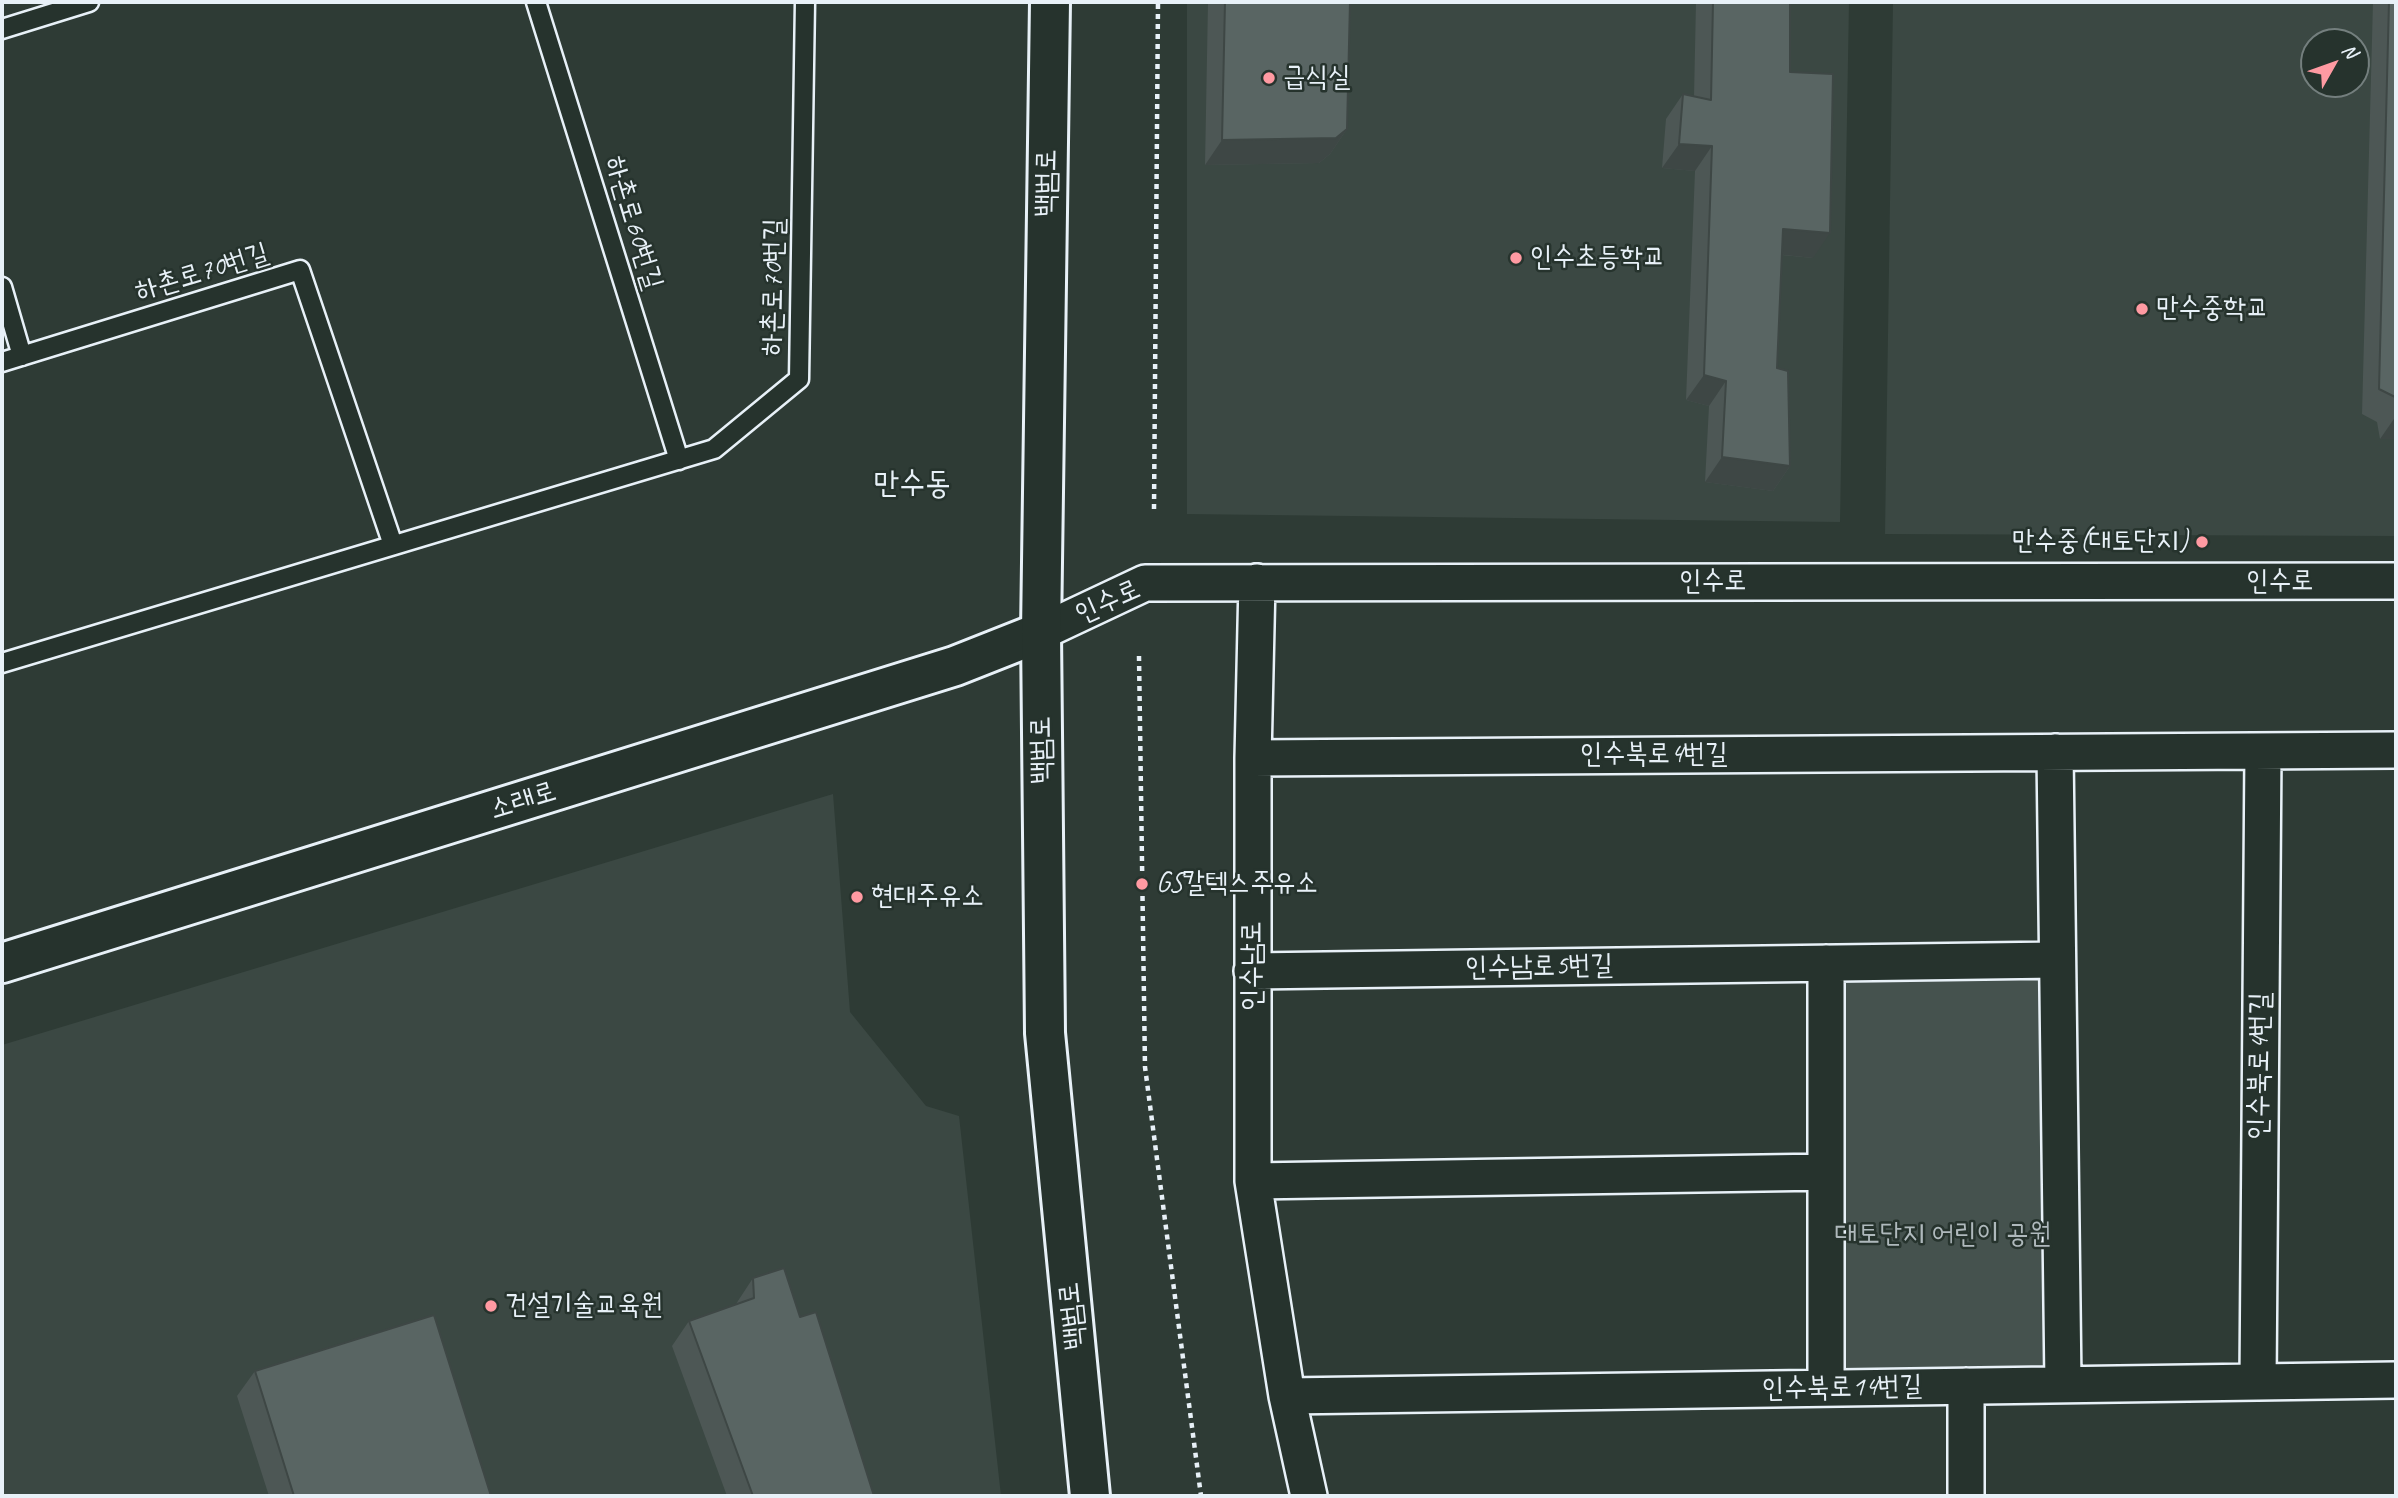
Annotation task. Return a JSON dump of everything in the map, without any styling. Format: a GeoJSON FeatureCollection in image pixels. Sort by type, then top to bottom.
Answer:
{"type":"FeatureCollection","features":[{"type":"Feature","properties":{"kind":"main road","name":"백범로"},"geometry":{"type":"LineString","coordinates":[[1050,2],[1041,632],[1045,1032],[1090,1496]]}},
{"type":"Feature","properties":{"kind":"main road","name":"소래로"},"geometry":{"type":"LineString","coordinates":[[2,963],[956,666],[1041,632]]}},
{"type":"Feature","properties":{"kind":"street","name":"인수남로"},"geometry":{"type":"LineString","coordinates":[[1257,582],[1253,758],[1253,1181],[1287,1396],[1309,1496]]}},
{"type":"Feature","properties":{"kind":"street","name":"인수로"},"geometry":{"type":"LineString","coordinates":[[1041,632],[1145,583],[2396,582]]}},
{"type":"Feature","properties":{"kind":"street","name":"인수북로4번길"},"geometry":{"type":"LineString","coordinates":[[1253,758],[2396,750]]}},
{"type":"Feature","properties":{"kind":"street","name":"인수북로4번길"},"geometry":{"type":"LineString","coordinates":[[2258,1382],[2263,751]]}},
{"type":"Feature","properties":{"kind":"street"},"geometry":{"type":"LineString","coordinates":[[2055,752],[2063,1384]]}},
{"type":"Feature","properties":{"kind":"street","name":"인수남로5번길"},"geometry":{"type":"LineString","coordinates":[[1252,971],[2057,960]]}},
{"type":"Feature","properties":{"kind":"street"},"geometry":{"type":"LineString","coordinates":[[1826,963],[1826,1388]]}},
{"type":"Feature","properties":{"kind":"street"},"geometry":{"type":"LineString","coordinates":[[1253,1181],[1826,1172]]}},
{"type":"Feature","properties":{"kind":"street","name":"인수북로14번길"},"geometry":{"type":"LineString","coordinates":[[1287,1396],[2396,1380]]}},
{"type":"Feature","properties":{"kind":"street"},"geometry":{"type":"LineString","coordinates":[[1966,1386],[1966,1496]]}},
{"type":"Feature","properties":{"kind":"lane"},"geometry":{"type":"LineString","coordinates":[[2,29],[89,2]]}},
{"type":"Feature","properties":{"kind":"lane","name":"하촌로60번길"},"geometry":{"type":"LineString","coordinates":[[536,2],[679,460]]}},
{"type":"Feature","properties":{"kind":"lane","name":"하촌로70번길"},"geometry":{"type":"LineString","coordinates":[[2,663],[715,449],[799,379],[805,2]]}},
{"type":"Feature","properties":{"kind":"lane","name":"하촌로70번길"},"geometry":{"type":"LineString","coordinates":[[2,362],[300,270],[393,545]]}},
{"type":"Feature","properties":{"kind":"lane"},"geometry":{"type":"LineString","coordinates":[[2,286],[22,356]]}},
{"type":"Feature","properties":{"kind":"path"},"geometry":{"type":"LineString","coordinates":[[1154,509],[1158,2]]}},
{"type":"Feature","properties":{"kind":"path"},"geometry":{"type":"LineString","coordinates":[[1139,656],[1145,1067],[1201,1496]]}},
{"type":"Feature","properties":{"kind":"shaded area","name":"인수초등학교"},"geometry":{"type":"Polygon","coordinates":[[[1187,2],[1849,2],[1840,522],[1187,514],[1187,2]]]}},
{"type":"Feature","properties":{"kind":"shaded area","name":"만수중학교"},"geometry":{"type":"Polygon","coordinates":[[[1893,2],[2396,2],[2396,536],[1885,534],[1893,2]]]}},
{"type":"Feature","properties":{"kind":"shaded area","name":"건설기술교육원"},"geometry":{"type":"Polygon","coordinates":[[[833,794],[850,1012],[926,1106],[959,1116],[1001,1496],[2,1496],[2,1045],[833,794]]]}},
{"type":"Feature","properties":{"kind":"green space","name":"대토단지 어린이 공원"},"geometry":{"type":"Polygon","coordinates":[[[2057,960],[2063,1384],[1826,1388],[1826,963],[2057,960]]]}},
{"type":"Feature","properties":{"kind":"building","name":"급식실"},"geometry":{"type":"Polygon","coordinates":[[[1225,2],[1350,2],[1347,129],[1336,138],[1222,140],[1225,2]]]}},
{"type":"Feature","properties":{"kind":"building"},"geometry":{"type":"Polygon","coordinates":[[[1713,2],[1790,2],[1790,72],[1833,74],[1830,233],[1783,229],[1777,368],[1788,371],[1790,466],[1722,457],[1726,381],[1704,375],[1712,146],[1679,144],[1683,94],[1711,100],[1713,2]]]}},
{"type":"Feature","properties":{"kind":"building"},"geometry":{"type":"Polygon","coordinates":[[[2389,2],[2396,2],[2396,406],[2395,397],[2379,389],[2389,2]]]}},
{"type":"Feature","properties":{"kind":"building"},"geometry":{"type":"Polygon","coordinates":[[[784,1268],[800,1317],[816,1312],[874,1496],[753,1496],[689,1321],[754,1298],[753,1278],[784,1268]]]}},
{"type":"Feature","properties":{"kind":"building"},"geometry":{"type":"Polygon","coordinates":[[[434,1315],[491,1496],[294,1496],[255,1371],[434,1315]]]}},
{"type":"Feature","properties":{"kind":"place","name":"급식실"},"geometry":{"type":"Point","coordinates":[1269,78]}},
{"type":"Feature","properties":{"kind":"place","name":"인수초등학교"},"geometry":{"type":"Point","coordinates":[1516,258]}},
{"type":"Feature","properties":{"kind":"place","name":"만수중학교"},"geometry":{"type":"Point","coordinates":[2142,309]}},
{"type":"Feature","properties":{"kind":"place","name":"만수중(대토단지)"},"geometry":{"type":"Point","coordinates":[2202,542]}},
{"type":"Feature","properties":{"kind":"place","name":"GS칼텍스주유소"},"geometry":{"type":"Point","coordinates":[1142,884]}},
{"type":"Feature","properties":{"kind":"place","name":"현대주유소"},"geometry":{"type":"Point","coordinates":[857,897]}},
{"type":"Feature","properties":{"kind":"place","name":"건설기술교육원"},"geometry":{"type":"Point","coordinates":[491,1306]}},
{"type":"Feature","properties":{"kind":"district","name":"만수동"},"geometry":{"type":"Point","coordinates":[912,485]}}]}
